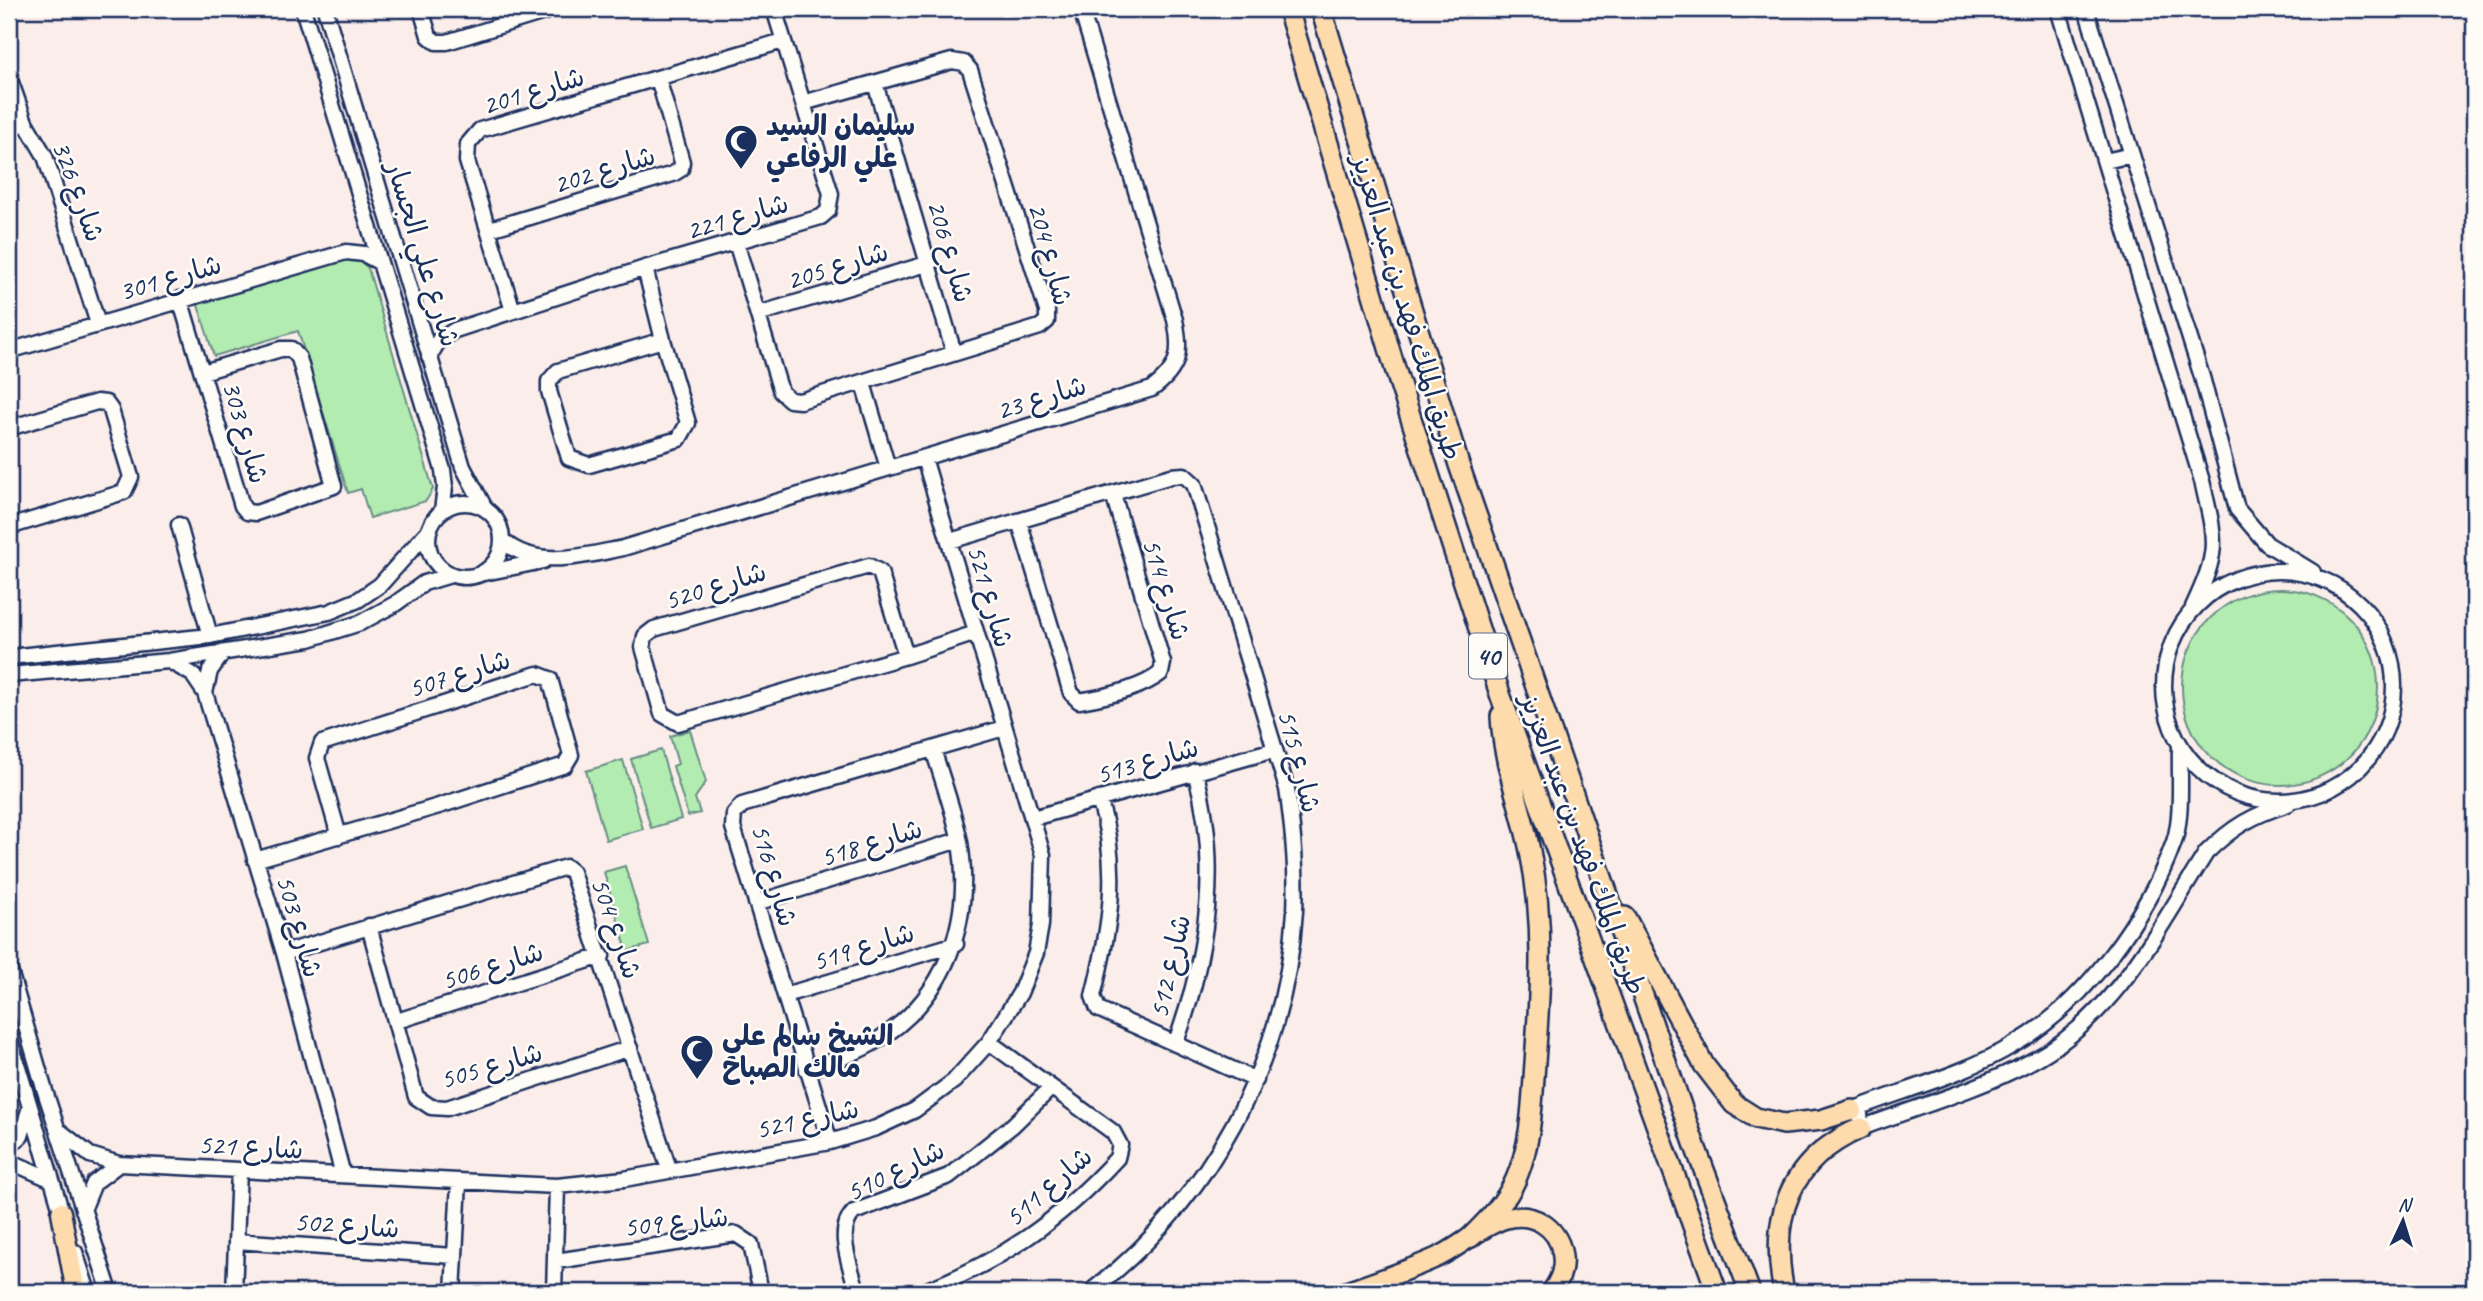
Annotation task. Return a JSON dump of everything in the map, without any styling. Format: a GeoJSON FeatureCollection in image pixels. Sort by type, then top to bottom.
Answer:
{"type":"FeatureCollection","features":[{"type":"Feature","properties":{"kind":"highway","name":"طريق الملك فهد بن عبد العزيز"},"geometry":{"type":"LineString","coordinates":[[1288,9],[1397,375],[1501,697],[1717,1292]]}},
{"type":"Feature","properties":{"kind":"highway","name":"طريق الملك فهد بن عبد العزيز"},"geometry":{"type":"LineString","coordinates":[[1321,9],[1459,465],[1594,857],[1750,1292]]}},
{"type":"Feature","properties":{"kind":"highway"},"geometry":{"type":"LineString","coordinates":[[1471,1237],[1499,1209],[1523,1161],[1530,1130],[1541,995],[1541,939],[1534,873],[1505,758],[1501,697]]}},
{"type":"Feature","properties":{"kind":"highway"},"geometry":{"type":"LineString","coordinates":[[1594,857],[1704,1065],[1724,1095],[1746,1113],[1768,1122],[1800,1123],[1852,1110]]}},
{"type":"Feature","properties":{"kind":"highway"},"geometry":{"type":"LineString","coordinates":[[1784,1292],[1778,1231],[1793,1185],[1805,1167],[1829,1146],[1861,1128]]}},
{"type":"Feature","properties":{"kind":"main road"},"geometry":{"type":"LineString","coordinates":[[61,1212],[76,1292]]}},
{"type":"Feature","properties":{"kind":"main road"},"geometry":{"type":"LineString","coordinates":[[1345,1292],[1429,1261],[1510,1217],[1530,1218],[1544,1224],[1555,1235],[1563,1256],[1562,1272],[1550,1292]]}},
{"type":"Feature","properties":{"kind":"street","name":"شارع علي الجسار"},"geometry":{"type":"LineString","coordinates":[[303,9],[443,470],[445,486],[442,511]]}},
{"type":"Feature","properties":{"kind":"street","name":"شارع علي الجسار"},"geometry":{"type":"LineString","coordinates":[[325,9],[463,467],[486,510]]}},
{"type":"Feature","properties":{"kind":"street"},"geometry":{"type":"LineString","coordinates":[[421,9],[429,36],[436,42],[447,42],[554,9]]}},
{"type":"Feature","properties":{"kind":"street","name":"شارع 221"},"geometry":{"type":"LineString","coordinates":[[429,357],[439,340],[455,330],[645,268],[821,217],[832,204],[774,9]]}},
{"type":"Feature","properties":{"kind":"street","name":"شارع 23"},"geometry":{"type":"LineString","coordinates":[[481,574],[555,558],[623,548],[1152,389],[1171,373],[1179,348],[1175,320],[1081,9]]}},
{"type":"Feature","properties":{"kind":"street"},"geometry":{"type":"LineString","coordinates":[[2058,9],[2202,481],[2215,534],[2212,565],[2173,642],[2164,677],[2167,712],[2180,746],[2200,770],[2216,782],[2253,798],[2284,801],[2314,796]]}},
{"type":"Feature","properties":{"kind":"street"},"geometry":{"type":"LineString","coordinates":[[1861,1128],[2031,1062],[2067,1038],[2120,986],[2206,853],[2221,838],[2254,814],[2314,796],[2339,785],[2370,757],[2390,721],[2395,692],[2393,663],[2384,635],[2368,611],[2329,582],[2267,544],[2237,509],[2202,377],[2086,9]]}},
{"type":"Feature","properties":{"kind":"street","name":"شارع 201"},"geometry":{"type":"LineString","coordinates":[[513,311],[467,161],[468,144],[480,130],[783,41]]}},
{"type":"Feature","properties":{"kind":"street","name":"شارع 204"},"geometry":{"type":"LineString","coordinates":[[736,242],[781,392],[790,400],[800,401],[863,383],[1040,327],[1047,321],[1047,311],[970,70],[964,63],[952,61],[803,103]]}},
{"type":"Feature","properties":{"kind":"street","name":"شارع 326"},"geometry":{"type":"LineString","coordinates":[[9,77],[24,122],[45,156],[98,324]]}},
{"type":"Feature","properties":{"kind":"street","name":"شارع 202"},"geometry":{"type":"LineString","coordinates":[[490,229],[673,174],[681,169],[676,139],[658,78]]}},
{"type":"Feature","properties":{"kind":"street","name":"شارع 206"},"geometry":{"type":"LineString","coordinates":[[875,83],[930,263],[954,353]]}},
{"type":"Feature","properties":{"kind":"street"},"geometry":{"type":"LineString","coordinates":[[332,106],[343,107],[353,102]]}},
{"type":"Feature","properties":{"kind":"street"},"geometry":{"type":"LineString","coordinates":[[9,129],[24,122]]}},
{"type":"Feature","properties":{"kind":"street"},"geometry":{"type":"LineString","coordinates":[[346,152],[355,145],[366,146]]}},
{"type":"Feature","properties":{"kind":"street"},"geometry":{"type":"LineString","coordinates":[[2105,161],[2132,155]]}},
{"type":"Feature","properties":{"kind":"street"},"geometry":{"type":"LineString","coordinates":[[345,252],[357,243],[368,225]]}},
{"type":"Feature","properties":{"kind":"street"},"geometry":{"type":"LineString","coordinates":[[345,252],[364,254],[379,262]]}},
{"type":"Feature","properties":{"kind":"street","name":"شارع 301"},"geometry":{"type":"LineString","coordinates":[[9,351],[345,252]]}},
{"type":"Feature","properties":{"kind":"street","name":"شارع 205"},"geometry":{"type":"LineString","coordinates":[[758,314],[930,263]]}},
{"type":"Feature","properties":{"kind":"street"},"geometry":{"type":"LineString","coordinates":[[645,268],[688,424],[686,432],[679,439],[589,466],[569,458],[549,391],[550,381],[558,371],[663,340]]}},
{"type":"Feature","properties":{"kind":"street","name":"شارع 303"},"geometry":{"type":"LineString","coordinates":[[180,299],[242,506],[247,512],[256,513],[334,486],[299,358],[291,349],[281,349],[203,372]]}},
{"type":"Feature","properties":{"kind":"street"},"geometry":{"type":"LineString","coordinates":[[419,322],[435,328],[455,330]]}},
{"type":"Feature","properties":{"kind":"street"},"geometry":{"type":"LineString","coordinates":[[863,383],[888,468]]}},
{"type":"Feature","properties":{"kind":"street"},"geometry":{"type":"LineString","coordinates":[[9,428],[97,402],[106,403],[111,410],[131,477],[124,492],[9,527]]}},
{"type":"Feature","properties":{"kind":"street","name":"شارع 521"},"geometry":{"type":"LineString","coordinates":[[57,1129],[81,1150],[119,1164],[557,1186],[624,1179],[830,1142],[876,1128],[915,1110],[954,1081],[989,1042],[1020,993],[1035,953],[1045,885],[1043,856],[1033,818],[924,458]]}},
{"type":"Feature","properties":{"kind":"street","name":"شارع 515"},"geometry":{"type":"LineString","coordinates":[[950,541],[1171,476],[1184,475],[1194,484],[1287,789],[1293,832],[1295,912],[1284,984],[1256,1080],[1234,1128],[1172,1217],[1090,1292]]}},
{"type":"Feature","properties":{"kind":"street","name":"شارع 514"},"geometry":{"type":"LineString","coordinates":[[1019,521],[1071,693],[1079,701],[1091,699],[1153,680],[1161,673],[1163,663],[1113,494]]}},
{"type":"Feature","properties":{"kind":"street"},"geometry":{"type":"LineString","coordinates":[[9,657],[210,636],[297,620],[358,600],[396,570],[442,511],[464,503],[486,510],[499,526],[502,540],[497,560],[481,574],[461,578],[451,575],[434,561],[429,552],[429,530]]}},
{"type":"Feature","properties":{"kind":"street"},"geometry":{"type":"LineString","coordinates":[[179,525],[210,636]]}},
{"type":"Feature","properties":{"kind":"street","name":"شارع 23"},"geometry":{"type":"LineString","coordinates":[[502,540],[523,553],[555,558]]}},
{"type":"Feature","properties":{"kind":"street","name":"شارع 520"},"geometry":{"type":"LineString","coordinates":[[906,656],[880,572],[869,566],[653,629],[645,636],[643,647],[662,714],[678,723],[906,656],[976,633]]}},
{"type":"Feature","properties":{"kind":"street"},"geometry":{"type":"LineString","coordinates":[[2191,611],[2220,587],[2255,573],[2293,571],[2329,582]]}},
{"type":"Feature","properties":{"kind":"street"},"geometry":{"type":"LineString","coordinates":[[9,675],[169,661],[309,639],[342,630],[378,615],[424,583],[451,575]]}},
{"type":"Feature","properties":{"kind":"street"},"geometry":{"type":"LineString","coordinates":[[205,693],[210,671],[222,654]]}},
{"type":"Feature","properties":{"kind":"street","name":"شارع 503"},"geometry":{"type":"LineString","coordinates":[[169,661],[192,674],[205,693],[284,953],[343,1175]]}},
{"type":"Feature","properties":{"kind":"street","name":"شارع 507"},"geometry":{"type":"LineString","coordinates":[[255,860],[339,836],[565,765],[571,755],[550,679],[537,674],[322,743],[317,758],[339,836]]}},
{"type":"Feature","properties":{"kind":"street","name":"شارع 516"},"geometry":{"type":"LineString","coordinates":[[830,1142],[733,827],[734,814],[742,805],[1004,728]]}},
{"type":"Feature","properties":{"kind":"street"},"geometry":{"type":"LineString","coordinates":[[1861,1128],[1863,1119],[1852,1110],[1971,1065],[2016,1044],[2070,1004],[2111,957],[2152,887],[2175,839],[2180,746]]}},
{"type":"Feature","properties":{"kind":"street"},"geometry":{"type":"LineString","coordinates":[[807,1070],[872,1043],[898,1024],[939,977],[956,944],[963,875],[959,840],[933,749]]}},
{"type":"Feature","properties":{"kind":"street","name":"شارع 513"},"geometry":{"type":"LineString","coordinates":[[1033,818],[1274,750]]}},
{"type":"Feature","properties":{"kind":"street","name":"شارع 512"},"geometry":{"type":"LineString","coordinates":[[1099,799],[1109,830],[1112,901],[1093,996],[1095,1004],[1098,1009],[1176,1042],[1194,993],[1206,941],[1208,833],[1195,771]]}},
{"type":"Feature","properties":{"kind":"street","name":"شارع 518"},"geometry":{"type":"LineString","coordinates":[[756,903],[959,840]]}},
{"type":"Feature","properties":{"kind":"street","name":"شارع 504"},"geometry":{"type":"LineString","coordinates":[[284,953],[566,867],[572,872],[602,957],[669,1169]]}},
{"type":"Feature","properties":{"kind":"street","name":"شارع 505"},"geometry":{"type":"LineString","coordinates":[[369,926],[416,1097],[431,1107],[447,1108],[630,1048]]}},
{"type":"Feature","properties":{"kind":"street","name":"شارع 519"},"geometry":{"type":"LineString","coordinates":[[785,995],[956,944]]}},
{"type":"Feature","properties":{"kind":"street","name":"شارع 506"},"geometry":{"type":"LineString","coordinates":[[397,1021],[602,957]]}},
{"type":"Feature","properties":{"kind":"street"},"geometry":{"type":"LineString","coordinates":[[9,968],[110,1292]]}},
{"type":"Feature","properties":{"kind":"street"},"geometry":{"type":"LineString","coordinates":[[9,1037],[50,1179],[88,1292]]}},
{"type":"Feature","properties":{"kind":"street","name":"شارع 511"},"geometry":{"type":"LineString","coordinates":[[922,1292],[994,1260],[1045,1227],[1117,1158],[1120,1145],[1113,1132],[989,1042]]}},
{"type":"Feature","properties":{"kind":"street"},"geometry":{"type":"LineString","coordinates":[[1176,1042],[1256,1080]]}},
{"type":"Feature","properties":{"kind":"street"},"geometry":{"type":"LineString","coordinates":[[1971,1065],[1979,1084]]}},
{"type":"Feature","properties":{"kind":"street","name":"شارع 510"},"geometry":{"type":"LineString","coordinates":[[857,1292],[844,1234],[847,1219],[854,1212],[949,1176],[1013,1125],[1051,1088]]}},
{"type":"Feature","properties":{"kind":"street"},"geometry":{"type":"LineString","coordinates":[[9,1147],[21,1136],[30,1105]]}},
{"type":"Feature","properties":{"kind":"street"},"geometry":{"type":"LineString","coordinates":[[9,1161],[50,1179]]}},
{"type":"Feature","properties":{"kind":"street"},"geometry":{"type":"LineString","coordinates":[[83,1210],[94,1183],[119,1164]]}},
{"type":"Feature","properties":{"kind":"street"},"geometry":{"type":"LineString","coordinates":[[234,1292],[239,1170]]}},
{"type":"Feature","properties":{"kind":"street"},"geometry":{"type":"LineString","coordinates":[[453,1292],[459,1182]]}},
{"type":"Feature","properties":{"kind":"street"},"geometry":{"type":"LineString","coordinates":[[554,1292],[557,1186]]}},
{"type":"Feature","properties":{"kind":"street","name":"شارع 509"},"geometry":{"type":"LineString","coordinates":[[556,1261],[736,1234],[751,1244],[761,1292]]}},
{"type":"Feature","properties":{"kind":"street","name":"شارع 502"},"geometry":{"type":"LineString","coordinates":[[236,1241],[454,1256]]}},
{"type":"Feature","properties":{"kind":"green space"},"geometry":{"type":"Polygon","coordinates":[[[351,258],[368,268],[433,489],[426,501],[370,518],[361,489],[348,493],[298,331],[214,356],[197,302],[351,258]]]}},
{"type":"Feature","properties":{"kind":"green space"},"geometry":{"type":"Polygon","coordinates":[[[2280,589],[2317,597],[2349,618],[2370,650],[2378,687],[2370,724],[2349,756],[2317,777],[2280,785],[2243,777],[2211,756],[2190,724],[2182,687],[2190,650],[2211,618],[2243,597],[2280,589]]]}},
{"type":"Feature","properties":{"kind":"green space"},"geometry":{"type":"Polygon","coordinates":[[[690,730],[706,782],[695,798],[700,813],[688,816],[673,766],[678,764],[670,736],[690,730]]]}},
{"type":"Feature","properties":{"kind":"green space"},"geometry":{"type":"Polygon","coordinates":[[[661,750],[681,819],[651,828],[631,759],[661,750]]]}},
{"type":"Feature","properties":{"kind":"green space"},"geometry":{"type":"Polygon","coordinates":[[[623,760],[643,829],[606,840],[586,771],[623,760]]]}},
{"type":"Feature","properties":{"kind":"green space"},"geometry":{"type":"Polygon","coordinates":[[[625,866],[649,945],[627,951],[604,872],[625,866]]]}},
{"type":"Feature","properties":{"kind":"place","name":"سليمان السيد علي الرفاعي"},"geometry":{"type":"Point","coordinates":[741,171]}},
{"type":"Feature","properties":{"kind":"place","name":"الشيخ سالم علي مالك الصباح"},"geometry":{"type":"Point","coordinates":[697,1081]}}]}
